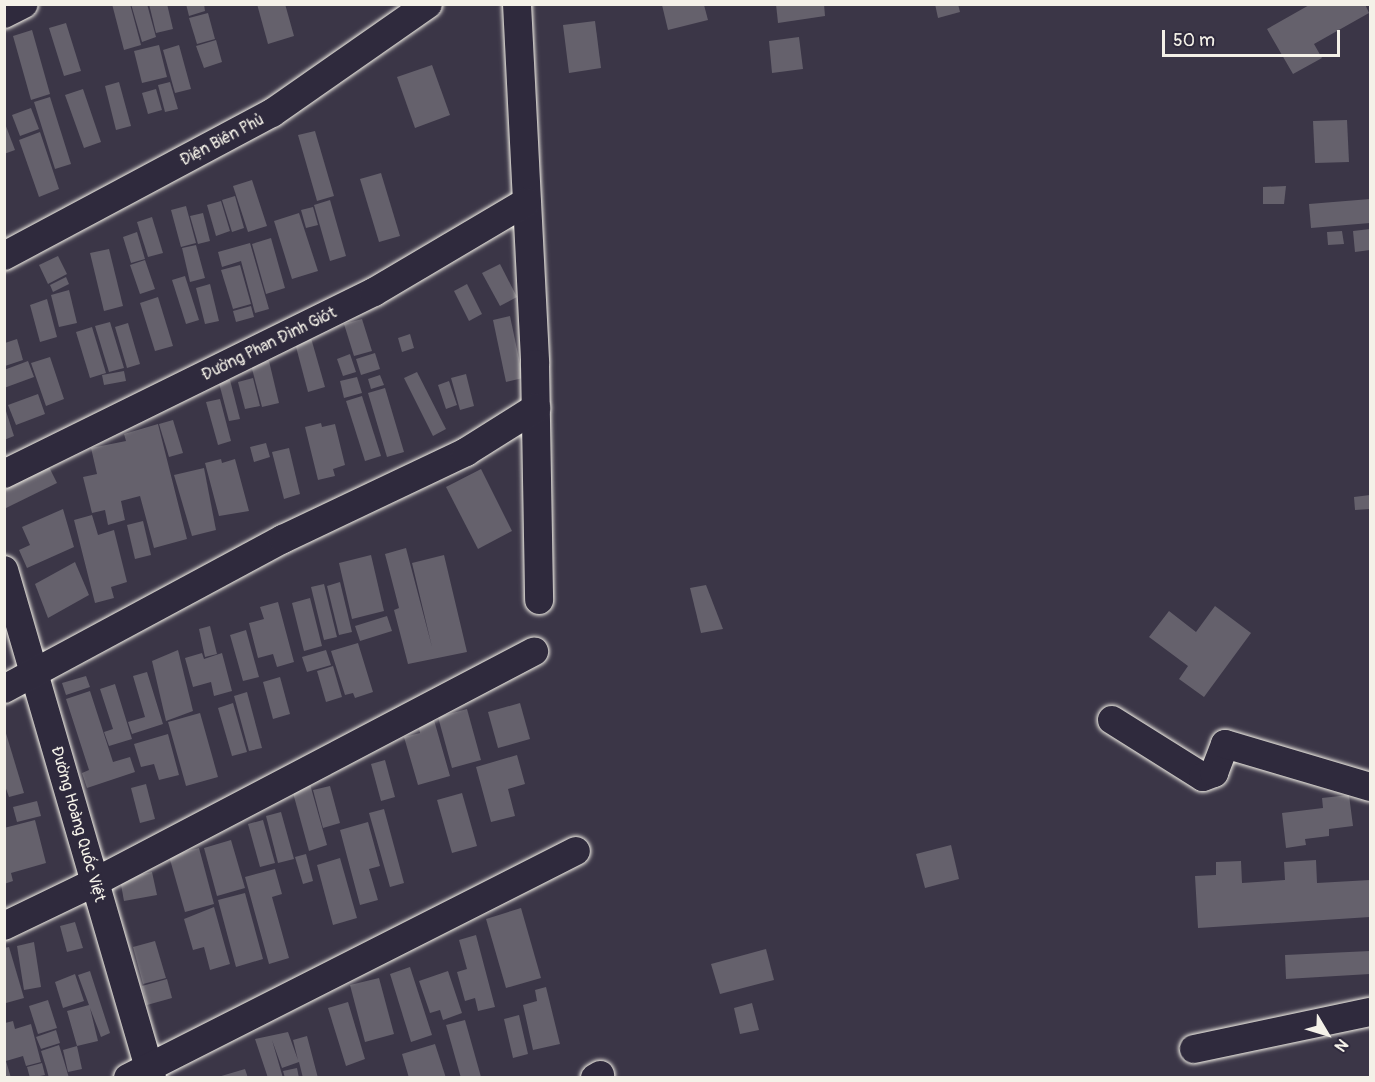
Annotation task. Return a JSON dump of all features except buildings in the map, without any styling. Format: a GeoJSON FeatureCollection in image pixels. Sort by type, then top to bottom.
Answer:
{"type":"FeatureCollection","features":[{"type":"Feature","properties":{"kind":"street"},"geometry":{"type":"LineString","coordinates":[[4,14],[24,4]]}},
{"type":"Feature","properties":{"kind":"street","name":"Điện Biên Phủ"},"geometry":{"type":"LineString","coordinates":[[4,256],[272,113],[428,4]]}},
{"type":"Feature","properties":{"kind":"street"},"geometry":{"type":"LineString","coordinates":[[517,4],[536,408],[539,600]]}},
{"type":"Feature","properties":{"kind":"street","name":"Đường Phan Đình Giót"},"geometry":{"type":"LineString","coordinates":[[4,474],[374,292],[526,202]]}},
{"type":"Feature","properties":{"kind":"street"},"geometry":{"type":"LineString","coordinates":[[4,689],[284,539],[456,457],[536,408]]}},
{"type":"Feature","properties":{"kind":"street","name":"Đường Hoàng Quốc Việt"},"geometry":{"type":"LineString","coordinates":[[4,570],[95,882],[143,1074]]}},
{"type":"Feature","properties":{"kind":"street"},"geometry":{"type":"LineString","coordinates":[[4,926],[95,882],[534,652]]}},
{"type":"Feature","properties":{"kind":"street"},"geometry":{"type":"LineString","coordinates":[[1112,720],[1207,778],[1214,772],[1225,744],[1371,787]]}},
{"type":"Feature","properties":{"kind":"street"},"geometry":{"type":"LineString","coordinates":[[143,1074],[576,851]]}},
{"type":"Feature","properties":{"kind":"street"},"geometry":{"type":"LineString","coordinates":[[1194,1049],[1371,1012]]}}]}
